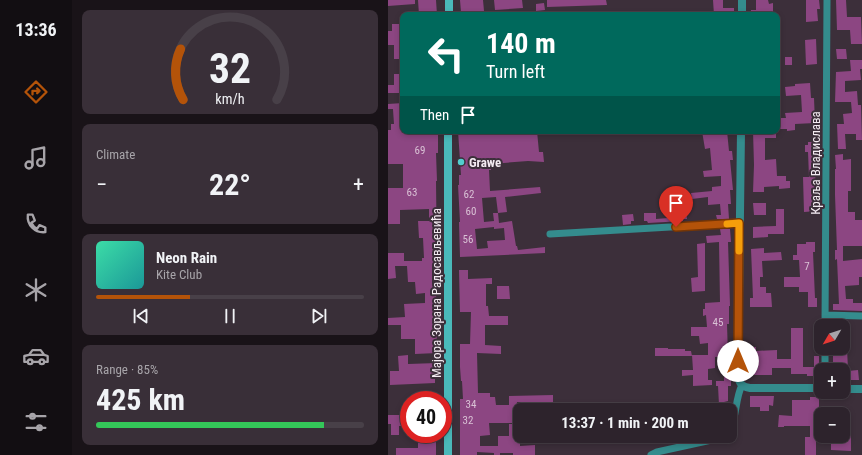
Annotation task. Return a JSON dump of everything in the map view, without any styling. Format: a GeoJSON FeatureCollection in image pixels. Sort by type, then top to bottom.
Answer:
{"type":"FeatureCollection","features":[{"type":"Feature","properties":{"kind":"main road"},"geometry":{"type":"LineString","coordinates":[[449,0],[449,12]]}},
{"type":"Feature","properties":{"kind":"main road","name":"Мајора Зорана Радосављевића"},"geometry":{"type":"LineString","coordinates":[[448,134],[448,455]]}},
{"type":"Feature","properties":{"kind":"street"},"geometry":{"type":"LineString","coordinates":[[742,0],[742,12]]}},
{"type":"Feature","properties":{"kind":"street","name":"Краља Владислава"},"geometry":{"type":"LineString","coordinates":[[825,319],[828,0]]}},
{"type":"Feature","properties":{"kind":"street"},"geometry":{"type":"LineString","coordinates":[[737,404],[742,386],[738,377],[740,134]]}},
{"type":"Feature","properties":{"kind":"street"},"geometry":{"type":"LineString","coordinates":[[550,234],[739,223]]}},
{"type":"Feature","properties":{"kind":"street"},"geometry":{"type":"LineString","coordinates":[[825,315],[862,316]]}},
{"type":"Feature","properties":{"kind":"street"},"geometry":{"type":"LineString","coordinates":[[742,386],[750,388],[814,388]]}},
{"type":"Feature","properties":{"kind":"street"},"geometry":{"type":"LineString","coordinates":[[850,389],[862,389]]}},
{"type":"Feature","properties":{"kind":"street"},"geometry":{"type":"LineString","coordinates":[[651,455],[657,452],[698,443]]}},
{"type":"Feature","properties":{"kind":"building"},"geometry":{"type":"Polygon","coordinates":[[[388,0],[415,0],[415,4],[388,6],[388,0]]]}},
{"type":"Feature","properties":{"kind":"building"},"geometry":{"type":"Polygon","coordinates":[[[418,0],[436,0],[437,12],[419,12],[418,0]]]}},
{"type":"Feature","properties":{"kind":"building"},"geometry":{"type":"Polygon","coordinates":[[[460,0],[483,0],[484,11],[461,12],[460,0]]]}},
{"type":"Feature","properties":{"kind":"building"},"geometry":{"type":"Polygon","coordinates":[[[494,0],[522,0],[523,8],[495,10],[494,0]]]}},
{"type":"Feature","properties":{"kind":"building"},"geometry":{"type":"Polygon","coordinates":[[[547,0],[606,0],[607,5],[547,7],[547,0]]]}},
{"type":"Feature","properties":{"kind":"building"},"geometry":{"type":"Polygon","coordinates":[[[713,0],[723,0],[723,8],[734,8],[734,12],[714,12],[713,0]]]}},
{"type":"Feature","properties":{"kind":"building"},"geometry":{"type":"Polygon","coordinates":[[[756,0],[768,0],[769,4],[773,3],[773,12],[751,12],[751,10],[756,10],[756,0]]]}},
{"type":"Feature","properties":{"kind":"building"},"geometry":{"type":"Polygon","coordinates":[[[806,0],[819,0],[820,9],[817,9],[818,21],[806,22],[806,0]]]}},
{"type":"Feature","properties":{"kind":"building"},"geometry":{"type":"Polygon","coordinates":[[[836,0],[846,0],[847,17],[861,17],[862,44],[851,44],[850,30],[837,30],[836,0]]]}},
{"type":"Feature","properties":{"kind":"building"},"geometry":{"type":"Polygon","coordinates":[[[544,3],[545,10],[536,11],[536,4],[544,3]]]}},
{"type":"Feature","properties":{"kind":"building"},"geometry":{"type":"Polygon","coordinates":[[[392,24],[400,24],[400,59],[394,59],[394,45],[388,45],[388,31],[392,31],[392,24]]]}},
{"type":"Feature","properties":{"kind":"building"},"geometry":{"type":"Polygon","coordinates":[[[816,39],[817,64],[806,65],[805,40],[816,39]]]}},
{"type":"Feature","properties":{"kind":"building"},"geometry":{"type":"Polygon","coordinates":[[[836,49],[846,49],[847,59],[837,59],[836,49]]]}},
{"type":"Feature","properties":{"kind":"building"},"geometry":{"type":"Polygon","coordinates":[[[785,57],[792,57],[792,65],[785,65],[785,57]]]}},
{"type":"Feature","properties":{"kind":"building"},"geometry":{"type":"Polygon","coordinates":[[[850,60],[862,60],[862,69],[860,69],[861,80],[845,81],[845,92],[857,91],[858,105],[861,105],[862,140],[856,140],[856,134],[845,134],[846,149],[838,149],[837,124],[844,124],[843,114],[852,113],[851,102],[835,102],[836,72],[851,71],[850,60]]]}},
{"type":"Feature","properties":{"kind":"building"},"geometry":{"type":"Polygon","coordinates":[[[394,74],[400,74],[400,93],[388,93],[388,85],[394,85],[394,74]]]}},
{"type":"Feature","properties":{"kind":"building"},"geometry":{"type":"Polygon","coordinates":[[[810,83],[811,98],[814,98],[815,123],[795,124],[795,130],[787,131],[787,129],[780,129],[780,118],[786,118],[785,113],[802,112],[801,95],[786,96],[785,87],[795,86],[795,84],[810,83]]]}},
{"type":"Feature","properties":{"kind":"building"},"geometry":{"type":"Polygon","coordinates":[[[400,103],[400,134],[438,134],[438,153],[436,153],[437,266],[432,266],[432,284],[436,284],[437,353],[415,354],[415,339],[401,339],[401,325],[388,325],[388,318],[405,317],[404,304],[425,303],[425,293],[416,294],[415,282],[408,282],[407,266],[395,266],[396,278],[388,279],[388,253],[404,253],[404,261],[422,261],[422,258],[424,258],[423,238],[419,238],[418,221],[429,221],[429,209],[400,210],[400,224],[388,224],[388,188],[403,188],[403,164],[388,164],[388,130],[391,130],[391,124],[394,124],[393,109],[388,109],[388,104],[400,103]]]}},
{"type":"Feature","properties":{"kind":"building"},"geometry":{"type":"Polygon","coordinates":[[[458,134],[537,134],[539,152],[543,152],[544,162],[528,161],[491,164],[491,170],[489,170],[490,191],[540,187],[541,193],[505,197],[507,212],[498,213],[499,223],[512,221],[518,250],[545,247],[545,253],[460,257],[459,175],[461,175],[458,134]],[[496,197],[482,198],[484,222],[494,221],[493,213],[498,213],[496,197]],[[494,227],[475,229],[477,249],[488,248],[487,241],[505,240],[504,228],[494,229],[494,227]]]}},
{"type":"Feature","properties":{"kind":"building"},"geometry":{"type":"Polygon","coordinates":[[[702,134],[727,134],[729,151],[732,151],[733,160],[730,160],[733,190],[730,190],[731,204],[728,204],[729,219],[717,219],[716,215],[721,215],[720,204],[708,205],[708,197],[692,199],[691,193],[712,191],[712,187],[721,186],[721,176],[704,177],[703,171],[712,170],[710,148],[705,149],[702,134]]]}},
{"type":"Feature","properties":{"kind":"building"},"geometry":{"type":"Polygon","coordinates":[[[753,134],[776,134],[776,138],[765,138],[765,160],[776,159],[777,176],[786,176],[786,181],[790,181],[790,188],[779,189],[779,186],[764,187],[764,192],[753,192],[753,134]]]}},
{"type":"Feature","properties":{"kind":"building"},"geometry":{"type":"Polygon","coordinates":[[[808,142],[816,142],[815,200],[817,200],[817,211],[804,212],[803,177],[809,177],[808,152],[805,152],[805,145],[808,145],[808,142]]]}},
{"type":"Feature","properties":{"kind":"building"},"geometry":{"type":"Polygon","coordinates":[[[843,154],[843,160],[851,159],[851,191],[848,191],[848,212],[855,212],[855,220],[862,220],[862,246],[843,246],[843,261],[862,259],[862,277],[859,277],[859,285],[845,286],[846,299],[853,299],[853,303],[862,303],[862,311],[833,310],[833,304],[839,304],[837,259],[835,260],[835,250],[837,250],[835,155],[843,154]]]}},
{"type":"Feature","properties":{"kind":"building"},"geometry":{"type":"Polygon","coordinates":[[[753,203],[766,203],[766,215],[754,215],[753,203]]]}},
{"type":"Feature","properties":{"kind":"building"},"geometry":{"type":"Polygon","coordinates":[[[686,209],[687,219],[683,219],[683,221],[648,223],[647,221],[644,221],[644,213],[656,213],[656,219],[668,218],[667,214],[671,214],[670,212],[673,212],[673,210],[686,209]]]}},
{"type":"Feature","properties":{"kind":"building"},"geometry":{"type":"Polygon","coordinates":[[[776,209],[784,209],[784,234],[768,234],[768,237],[753,238],[753,227],[776,226],[776,209]]]}},
{"type":"Feature","properties":{"kind":"building"},"geometry":{"type":"Polygon","coordinates":[[[633,214],[634,221],[631,221],[631,224],[623,225],[622,215],[633,214]]]}},
{"type":"Feature","properties":{"kind":"building"},"geometry":{"type":"Polygon","coordinates":[[[720,229],[730,229],[731,242],[728,242],[730,306],[729,324],[727,324],[728,356],[715,357],[715,368],[708,369],[708,380],[712,380],[712,385],[693,386],[693,375],[682,376],[682,370],[693,370],[692,355],[708,355],[708,343],[700,344],[699,336],[691,336],[691,327],[707,327],[706,315],[703,316],[705,303],[720,302],[719,242],[707,243],[706,236],[721,235],[720,229]]]}},
{"type":"Feature","properties":{"kind":"building"},"geometry":{"type":"Polygon","coordinates":[[[806,242],[815,242],[815,252],[813,252],[815,298],[817,298],[817,307],[808,307],[808,292],[799,292],[799,287],[784,287],[784,277],[800,277],[799,260],[793,260],[793,255],[797,255],[797,244],[806,244],[806,242]]]}},
{"type":"Feature","properties":{"kind":"building"},"geometry":{"type":"Polygon","coordinates":[[[705,243],[705,291],[692,292],[691,278],[698,277],[697,244],[705,243]]]}},
{"type":"Feature","properties":{"kind":"building"},"geometry":{"type":"Polygon","coordinates":[[[764,248],[764,253],[781,252],[782,260],[762,261],[763,277],[760,277],[760,287],[766,287],[766,293],[771,293],[772,307],[750,307],[750,298],[753,298],[751,249],[764,248]]]}},
{"type":"Feature","properties":{"kind":"building"},"geometry":{"type":"Polygon","coordinates":[[[459,270],[468,270],[468,279],[492,278],[492,284],[486,284],[486,306],[488,306],[489,316],[508,316],[508,325],[485,325],[485,345],[501,346],[501,354],[477,353],[478,393],[490,393],[490,397],[495,397],[496,405],[509,405],[509,396],[553,395],[553,402],[513,403],[512,423],[489,423],[490,435],[480,436],[480,446],[498,446],[498,436],[509,436],[509,424],[513,424],[513,443],[520,443],[520,446],[535,445],[535,455],[513,455],[513,453],[500,453],[500,455],[494,455],[494,453],[477,452],[477,455],[460,455],[460,399],[463,399],[460,367],[460,344],[470,344],[471,312],[460,312],[459,270]]]}},
{"type":"Feature","properties":{"kind":"building"},"geometry":{"type":"Polygon","coordinates":[[[497,286],[509,286],[510,299],[497,299],[497,286]]]}},
{"type":"Feature","properties":{"kind":"building"},"geometry":{"type":"Polygon","coordinates":[[[791,328],[803,328],[803,367],[814,367],[814,376],[807,376],[807,374],[791,374],[791,368],[772,368],[772,375],[754,375],[754,369],[758,369],[758,356],[744,356],[744,351],[749,351],[749,347],[756,347],[756,351],[777,350],[777,359],[791,359],[791,328]]]}},
{"type":"Feature","properties":{"kind":"building"},"geometry":{"type":"Polygon","coordinates":[[[655,348],[685,349],[685,351],[691,351],[692,356],[655,356],[655,348]]]}},
{"type":"Feature","properties":{"kind":"building"},"geometry":{"type":"Polygon","coordinates":[[[408,355],[408,364],[437,363],[437,369],[435,369],[435,383],[390,385],[390,371],[399,371],[398,356],[408,355]]]}},
{"type":"Feature","properties":{"kind":"building"},"geometry":{"type":"Polygon","coordinates":[[[833,355],[847,355],[848,363],[833,363],[833,355]]]}},
{"type":"Feature","properties":{"kind":"building"},"geometry":{"type":"Polygon","coordinates":[[[814,356],[819,356],[819,363],[814,363],[814,356]]]}},
{"type":"Feature","properties":{"kind":"building"},"geometry":{"type":"Polygon","coordinates":[[[858,370],[859,380],[850,380],[850,371],[858,370]]]}},
{"type":"Feature","properties":{"kind":"building"},"geometry":{"type":"Polygon","coordinates":[[[731,376],[731,386],[728,386],[728,401],[719,403],[718,386],[716,386],[716,381],[724,381],[724,377],[731,376]]]}},
{"type":"Feature","properties":{"kind":"building"},"geometry":{"type":"Polygon","coordinates":[[[750,396],[774,396],[773,406],[769,405],[769,411],[760,411],[760,407],[750,407],[750,396]]]}},
{"type":"Feature","properties":{"kind":"building"},"geometry":{"type":"Polygon","coordinates":[[[810,397],[819,399],[819,407],[814,407],[814,443],[816,443],[816,455],[805,455],[805,437],[810,437],[810,426],[778,427],[779,415],[792,416],[792,400],[810,400],[810,397]]]}},
{"type":"Feature","properties":{"kind":"building"},"geometry":{"type":"Polygon","coordinates":[[[388,415],[400,415],[399,435],[391,435],[391,424],[388,424],[388,415]]]}},
{"type":"Feature","properties":{"kind":"building"},"geometry":{"type":"Polygon","coordinates":[[[851,433],[851,451],[831,450],[831,443],[850,443],[851,433]]]}},
{"type":"Feature","properties":{"kind":"building"},"geometry":{"type":"Polygon","coordinates":[[[418,443],[436,443],[436,455],[396,455],[396,448],[418,448],[418,443]]]}},
{"type":"Feature","properties":{"kind":"slow traffic"},"geometry":{"type":"LineString","coordinates":[[727,224],[739,223],[739,251]]}},
{"type":"Feature","properties":{"kind":"place","name":"Grawe"},"geometry":{"type":"Point","coordinates":[461,162]}},
{"type":"Feature","properties":{"kind":"route"},"geometry":{"type":"LineString","coordinates":[[676,227],[739,223],[738,361]]}}]}
